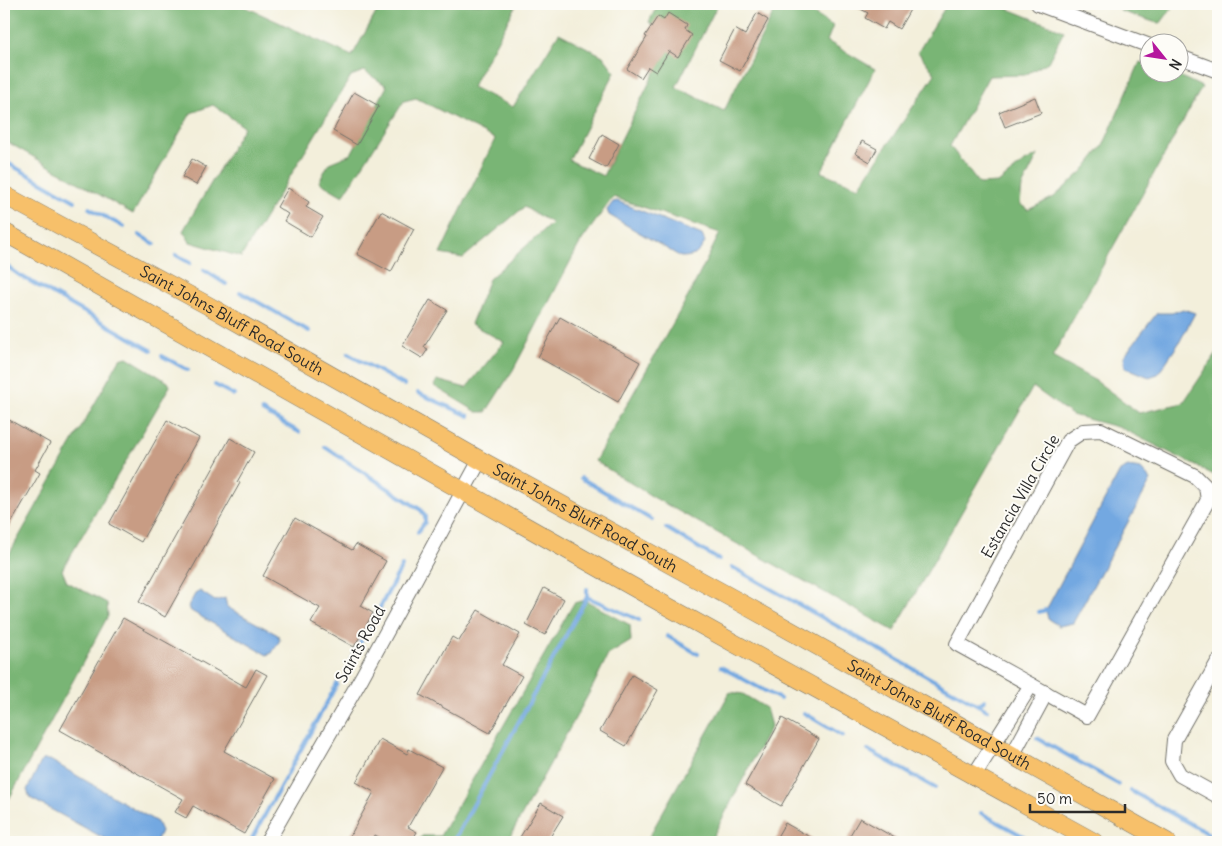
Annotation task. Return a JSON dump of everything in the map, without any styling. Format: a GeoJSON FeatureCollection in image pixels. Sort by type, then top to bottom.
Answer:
{"type":"FeatureCollection","features":[{"type":"Feature","properties":{"kind":"main road","name":"Saint Johns Bluff Road South"},"geometry":{"type":"LineString","coordinates":[[4,195],[207,305],[480,460],[750,608],[1167,842]]}},
{"type":"Feature","properties":{"kind":"main road"},"geometry":{"type":"LineString","coordinates":[[4,232],[463,491],[1094,842]]}},
{"type":"Feature","properties":{"kind":"street"},"geometry":{"type":"LineString","coordinates":[[1038,4],[1140,42]]}},
{"type":"Feature","properties":{"kind":"street"},"geometry":{"type":"LineString","coordinates":[[1190,61],[1218,71]]}},
{"type":"Feature","properties":{"kind":"street","name":"Estancia Villa Circle"},"geometry":{"type":"LineString","coordinates":[[1101,430],[1195,476],[1206,487],[1208,500],[1087,716],[1046,693],[957,644],[1068,442],[1083,431],[1101,430]]}},
{"type":"Feature","properties":{"kind":"street","name":"Saints Road"},"geometry":{"type":"LineString","coordinates":[[267,842],[362,677],[480,460]]}},
{"type":"Feature","properties":{"kind":"street"},"geometry":{"type":"LineString","coordinates":[[1218,662],[1174,740],[1172,761],[1180,775],[1218,796]]}},
{"type":"Feature","properties":{"kind":"street"},"geometry":{"type":"LineString","coordinates":[[973,776],[1031,685]]}},
{"type":"Feature","properties":{"kind":"street"},"geometry":{"type":"LineString","coordinates":[[1012,756],[1046,693]]}},
{"type":"Feature","properties":{"kind":"green space"},"geometry":{"type":"Polygon","coordinates":[[[4,4],[239,4],[352,56],[381,4],[517,4],[472,87],[513,107],[559,33],[603,56],[615,72],[569,160],[603,176],[671,39],[649,22],[658,4],[718,4],[676,87],[724,111],[778,4],[798,4],[833,26],[827,41],[875,69],[821,172],[859,187],[935,74],[918,52],[947,4],[996,4],[1064,31],[1048,62],[1025,75],[989,76],[950,146],[979,184],[998,183],[1023,163],[1038,155],[1022,187],[1020,204],[1028,210],[1054,197],[1083,171],[1103,146],[1140,62],[1140,82],[1190,81],[1202,87],[1052,357],[1096,381],[1139,413],[1183,403],[1218,351],[1218,477],[1121,428],[1072,415],[1033,387],[894,631],[653,497],[595,461],[690,293],[720,233],[613,197],[580,243],[513,370],[486,412],[477,412],[434,386],[437,380],[466,388],[504,342],[471,324],[489,279],[552,223],[524,207],[463,258],[440,254],[495,139],[416,98],[404,101],[343,196],[319,182],[329,163],[351,154],[387,86],[364,71],[351,76],[241,257],[190,242],[183,231],[244,127],[213,105],[191,113],[133,214],[4,140],[4,4]]]}},
{"type":"Feature","properties":{"kind":"green space"},"geometry":{"type":"Polygon","coordinates":[[[1124,4],[1175,4],[1160,24],[1120,11],[1124,4]]]}},
{"type":"Feature","properties":{"kind":"green space"},"geometry":{"type":"Polygon","coordinates":[[[127,357],[168,382],[170,386],[62,570],[67,582],[107,603],[108,616],[8,801],[4,803],[4,563],[120,359],[127,357]]]}},
{"type":"Feature","properties":{"kind":"green space"},"geometry":{"type":"Polygon","coordinates":[[[585,600],[630,625],[631,641],[608,655],[593,686],[507,842],[418,842],[422,836],[440,836],[574,603],[585,600]]]}},
{"type":"Feature","properties":{"kind":"green space"},"geometry":{"type":"Polygon","coordinates":[[[730,692],[743,694],[766,708],[771,726],[710,842],[646,842],[730,692]]]}},
{"type":"Feature","properties":{"kind":"water"},"geometry":{"type":"Polygon","coordinates":[[[617,201],[702,235],[705,242],[696,254],[681,257],[609,215],[607,210],[613,202],[617,201]]]}},
{"type":"Feature","properties":{"kind":"water"},"geometry":{"type":"Polygon","coordinates":[[[1183,309],[1195,313],[1179,343],[1158,374],[1149,377],[1125,367],[1124,356],[1157,313],[1172,313],[1183,309]]]}},
{"type":"Feature","properties":{"kind":"water"},"geometry":{"type":"Polygon","coordinates":[[[1128,467],[1141,469],[1151,480],[1073,623],[1059,626],[1048,619],[1046,610],[1120,471],[1128,467]]]}},
{"type":"Feature","properties":{"kind":"water"},"geometry":{"type":"Polygon","coordinates":[[[200,591],[215,601],[225,598],[227,607],[278,635],[280,640],[272,653],[267,655],[191,611],[188,607],[195,594],[200,591]]]}},
{"type":"Feature","properties":{"kind":"water"},"geometry":{"type":"Polygon","coordinates":[[[42,760],[50,760],[157,822],[161,831],[156,842],[111,842],[30,798],[27,790],[42,760]]]}},
{"type":"Feature","properties":{"kind":"building"},"geometry":{"type":"Polygon","coordinates":[[[852,4],[903,4],[911,8],[899,29],[888,22],[884,29],[865,18],[868,13],[852,4]]]}},
{"type":"Feature","properties":{"kind":"building"},"geometry":{"type":"Polygon","coordinates":[[[668,13],[687,25],[685,30],[692,35],[678,57],[669,51],[656,72],[648,67],[641,78],[627,69],[658,16],[664,20],[668,13]]]}},
{"type":"Feature","properties":{"kind":"building"},"geometry":{"type":"Polygon","coordinates":[[[757,13],[768,20],[740,71],[719,60],[735,29],[745,35],[757,13]]]}},
{"type":"Feature","properties":{"kind":"building"},"geometry":{"type":"Polygon","coordinates":[[[354,92],[379,106],[357,145],[333,131],[354,92]]]}},
{"type":"Feature","properties":{"kind":"building"},"geometry":{"type":"Polygon","coordinates":[[[1035,97],[1041,113],[1005,127],[999,112],[1035,97]]]}},
{"type":"Feature","properties":{"kind":"building"},"geometry":{"type":"Polygon","coordinates":[[[602,134],[619,144],[606,168],[589,159],[602,134]]]}},
{"type":"Feature","properties":{"kind":"building"},"geometry":{"type":"Polygon","coordinates":[[[862,141],[877,149],[870,162],[855,153],[862,141]]]}},
{"type":"Feature","properties":{"kind":"building"},"geometry":{"type":"Polygon","coordinates":[[[192,159],[206,167],[196,185],[182,177],[192,159]]]}},
{"type":"Feature","properties":{"kind":"building"},"geometry":{"type":"Polygon","coordinates":[[[288,188],[309,202],[306,207],[323,217],[311,237],[284,221],[288,214],[277,207],[288,188]]]}},
{"type":"Feature","properties":{"kind":"building"},"geometry":{"type":"Polygon","coordinates":[[[381,211],[414,229],[391,272],[357,254],[381,211]]]}},
{"type":"Feature","properties":{"kind":"building"},"geometry":{"type":"Polygon","coordinates":[[[430,300],[447,310],[424,347],[428,349],[422,358],[402,346],[430,300]]]}},
{"type":"Feature","properties":{"kind":"building"},"geometry":{"type":"Polygon","coordinates":[[[560,317],[640,362],[618,402],[538,357],[560,317]]]}},
{"type":"Feature","properties":{"kind":"building"},"geometry":{"type":"Polygon","coordinates":[[[4,417],[50,443],[35,470],[40,473],[4,536],[4,417]]]}},
{"type":"Feature","properties":{"kind":"building"},"geometry":{"type":"Polygon","coordinates":[[[167,420],[199,438],[141,542],[109,524],[167,420]]]}},
{"type":"Feature","properties":{"kind":"building"},"geometry":{"type":"Polygon","coordinates":[[[230,438],[254,452],[237,482],[240,483],[165,617],[139,602],[230,438]]]}},
{"type":"Feature","properties":{"kind":"building"},"geometry":{"type":"Polygon","coordinates":[[[295,518],[352,550],[356,544],[386,561],[361,606],[373,613],[354,647],[311,623],[320,608],[263,576],[295,518]]]}},
{"type":"Feature","properties":{"kind":"building"},"geometry":{"type":"Polygon","coordinates":[[[544,588],[564,599],[545,635],[526,625],[544,588]]]}},
{"type":"Feature","properties":{"kind":"building"},"geometry":{"type":"Polygon","coordinates":[[[478,610],[520,634],[502,665],[522,676],[490,733],[420,695],[452,637],[459,641],[478,610]]]}},
{"type":"Feature","properties":{"kind":"building"},"geometry":{"type":"Polygon","coordinates":[[[123,618],[246,687],[256,669],[267,675],[224,751],[275,779],[244,834],[193,806],[186,818],[175,812],[183,799],[60,730],[123,618]]]}},
{"type":"Feature","properties":{"kind":"building"},"geometry":{"type":"Polygon","coordinates":[[[632,675],[658,690],[626,746],[600,731],[632,675]]]}},
{"type":"Feature","properties":{"kind":"building"},"geometry":{"type":"Polygon","coordinates":[[[782,718],[819,739],[781,806],[745,785],[782,718]]]}},
{"type":"Feature","properties":{"kind":"building"},"geometry":{"type":"Polygon","coordinates":[[[380,739],[407,754],[409,749],[442,767],[408,827],[417,832],[411,842],[388,842],[375,835],[371,842],[357,842],[349,838],[374,792],[356,782],[380,739]]]}},
{"type":"Feature","properties":{"kind":"building"},"geometry":{"type":"Polygon","coordinates":[[[541,803],[563,816],[547,842],[517,842],[541,803]]]}},
{"type":"Feature","properties":{"kind":"building"},"geometry":{"type":"Polygon","coordinates":[[[860,818],[902,842],[846,842],[860,818]]]}},
{"type":"Feature","properties":{"kind":"building"},"geometry":{"type":"Polygon","coordinates":[[[785,823],[819,842],[774,842],[785,823]]]}},
{"type":"Feature","properties":{"kind":"waterway"},"geometry":{"type":"LineString","coordinates":[[4,161],[75,201]]}},
{"type":"Feature","properties":{"kind":"waterway"},"geometry":{"type":"LineString","coordinates":[[89,208],[124,227]]}},
{"type":"Feature","properties":{"kind":"waterway"},"geometry":{"type":"LineString","coordinates":[[139,235],[155,244]]}},
{"type":"Feature","properties":{"kind":"waterway"},"geometry":{"type":"LineString","coordinates":[[176,255],[190,263]]}},
{"type":"Feature","properties":{"kind":"waterway"},"geometry":{"type":"LineString","coordinates":[[4,264],[19,275],[151,350]]}},
{"type":"Feature","properties":{"kind":"waterway"},"geometry":{"type":"LineString","coordinates":[[204,270],[226,284]]}},
{"type":"Feature","properties":{"kind":"waterway"},"geometry":{"type":"LineString","coordinates":[[240,292],[309,331]]}},
{"type":"Feature","properties":{"kind":"waterway"},"geometry":{"type":"LineString","coordinates":[[348,354],[404,385]]}},
{"type":"Feature","properties":{"kind":"waterway"},"geometry":{"type":"LineString","coordinates":[[162,356],[188,370]]}},
{"type":"Feature","properties":{"kind":"waterway"},"geometry":{"type":"LineString","coordinates":[[215,385],[234,395]]}},
{"type":"Feature","properties":{"kind":"waterway"},"geometry":{"type":"LineString","coordinates":[[418,393],[469,416]]}},
{"type":"Feature","properties":{"kind":"waterway"},"geometry":{"type":"LineString","coordinates":[[262,411],[299,432]]}},
{"type":"Feature","properties":{"kind":"waterway"},"geometry":{"type":"LineString","coordinates":[[325,447],[421,510],[425,516],[425,522],[418,532]]}},
{"type":"Feature","properties":{"kind":"waterway"},"geometry":{"type":"LineString","coordinates":[[581,478],[652,520]]}},
{"type":"Feature","properties":{"kind":"waterway"},"geometry":{"type":"LineString","coordinates":[[666,528],[719,560]]}},
{"type":"Feature","properties":{"kind":"waterway"},"geometry":{"type":"LineString","coordinates":[[351,659],[402,566]]}},
{"type":"Feature","properties":{"kind":"waterway"},"geometry":{"type":"LineString","coordinates":[[732,567],[987,710]]}},
{"type":"Feature","properties":{"kind":"waterway"},"geometry":{"type":"LineString","coordinates":[[587,589],[587,597],[639,620]]}},
{"type":"Feature","properties":{"kind":"waterway"},"geometry":{"type":"LineString","coordinates":[[453,842],[587,597]]}},
{"type":"Feature","properties":{"kind":"waterway"},"geometry":{"type":"LineString","coordinates":[[1039,612],[1046,610]]}},
{"type":"Feature","properties":{"kind":"waterway"},"geometry":{"type":"LineString","coordinates":[[667,636],[698,654]]}},
{"type":"Feature","properties":{"kind":"waterway"},"geometry":{"type":"LineString","coordinates":[[721,667],[780,699]]}},
{"type":"Feature","properties":{"kind":"waterway"},"geometry":{"type":"LineString","coordinates":[[250,842],[337,684]]}},
{"type":"Feature","properties":{"kind":"waterway"},"geometry":{"type":"LineString","coordinates":[[978,705],[985,700]]}},
{"type":"Feature","properties":{"kind":"waterway"},"geometry":{"type":"LineString","coordinates":[[804,713],[843,736]]}},
{"type":"Feature","properties":{"kind":"waterway"},"geometry":{"type":"LineString","coordinates":[[1037,738],[1118,784]]}},
{"type":"Feature","properties":{"kind":"waterway"},"geometry":{"type":"LineString","coordinates":[[868,750],[935,788]]}},
{"type":"Feature","properties":{"kind":"waterway"},"geometry":{"type":"LineString","coordinates":[[1131,791],[1218,839]]}},
{"type":"Feature","properties":{"kind":"waterway"},"geometry":{"type":"LineString","coordinates":[[981,813],[1034,842]]}}]}
